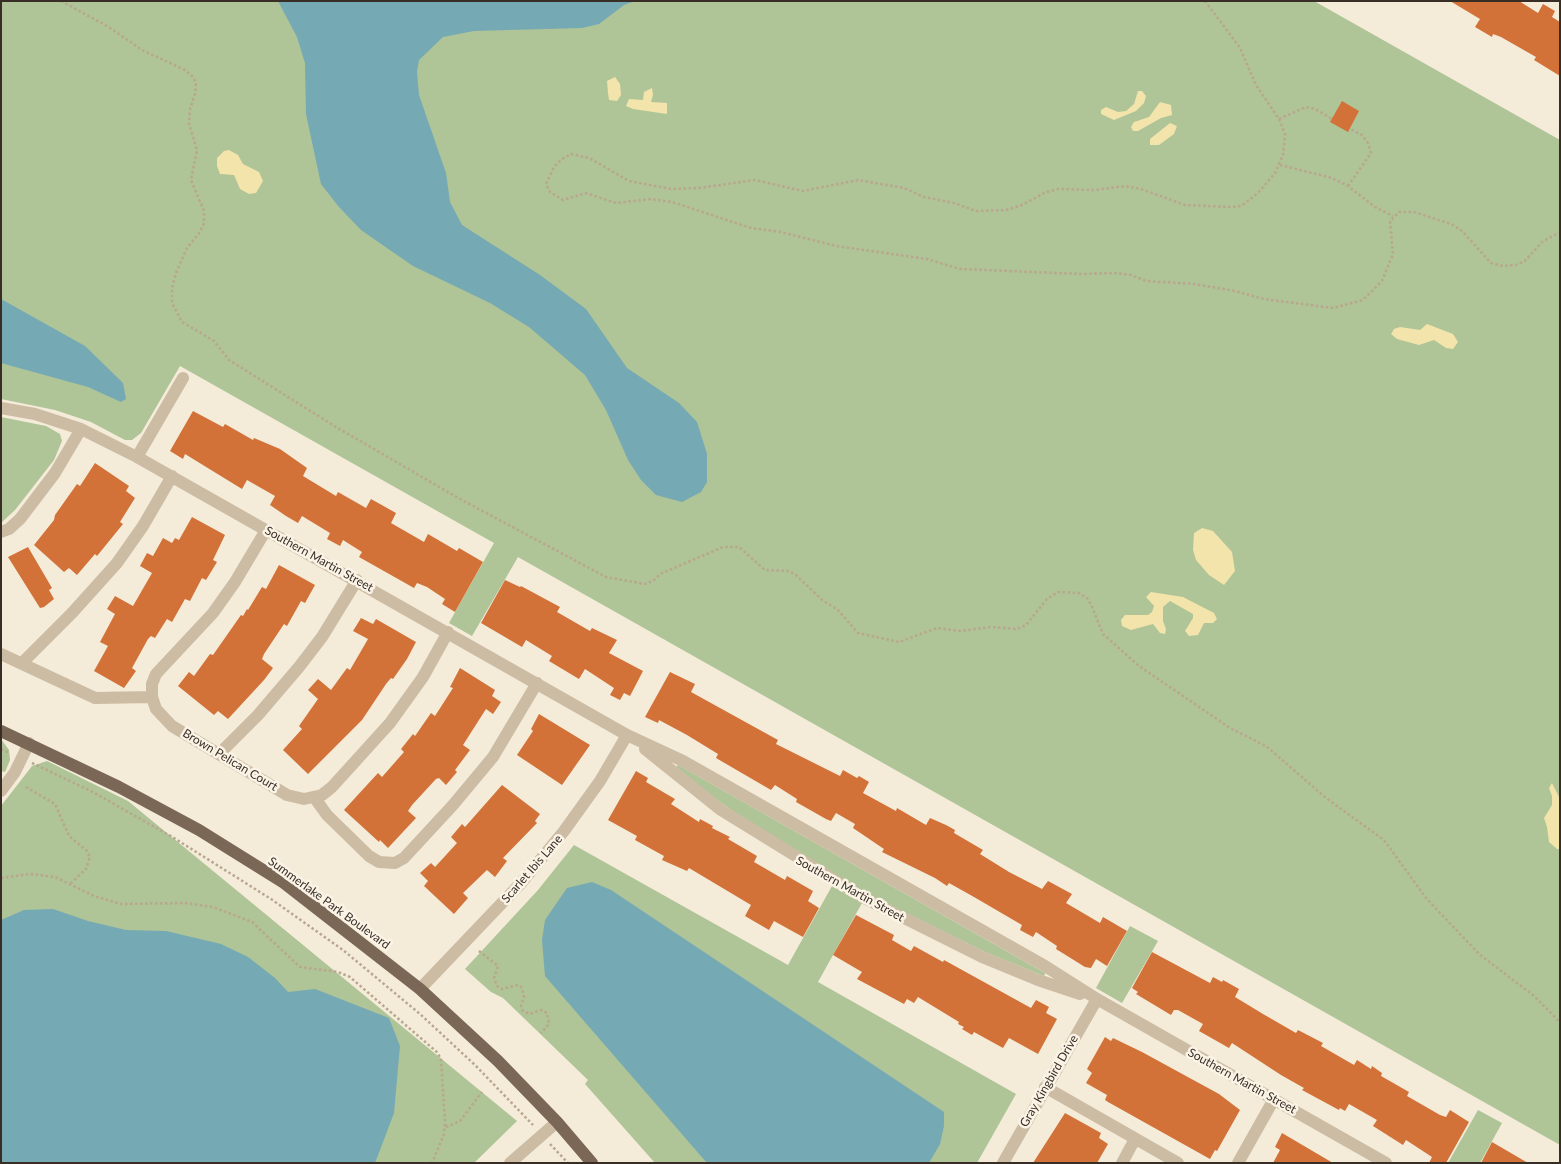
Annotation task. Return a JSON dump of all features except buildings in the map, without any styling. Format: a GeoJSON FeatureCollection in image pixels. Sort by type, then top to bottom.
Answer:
{"type":"FeatureCollection","features":[{"type":"Feature","properties":{"kind":"main road","name":"Summerlake Park Boulevard"},"geometry":{"type":"LineString","coordinates":[[1,731],[119,787],[198,830],[284,883],[420,990],[498,1061],[557,1122],[592,1163]]}},
{"type":"Feature","properties":{"kind":"street"},"geometry":{"type":"LineString","coordinates":[[137,457],[183,378]]}},
{"type":"Feature","properties":{"kind":"street","name":"Southern Martin Street"},"geometry":{"type":"LineString","coordinates":[[1,408],[35,414],[81,429],[172,476],[627,735],[683,761],[1046,966],[1097,999],[1386,1163]]}},
{"type":"Feature","properties":{"kind":"street"},"geometry":{"type":"LineString","coordinates":[[1,532],[9,529],[26,511],[55,473],[81,429]]}},
{"type":"Feature","properties":{"kind":"street"},"geometry":{"type":"LineString","coordinates":[[22,662],[72,613],[117,562],[143,526],[172,476]]}},
{"type":"Feature","properties":{"kind":"street"},"geometry":{"type":"LineString","coordinates":[[1,654],[22,662],[95,698],[152,698],[152,684],[156,674],[213,614],[235,582],[266,530]]}},
{"type":"Feature","properties":{"kind":"street"},"geometry":{"type":"LineString","coordinates":[[220,753],[258,715],[299,667],[322,637],[357,580]]}},
{"type":"Feature","properties":{"kind":"street"},"geometry":{"type":"LineString","coordinates":[[448,632],[422,677],[390,723],[332,787],[322,795],[314,797],[327,815],[369,856],[379,862],[386,864],[395,863],[404,858],[454,805],[493,758],[537,683]]}},
{"type":"Feature","properties":{"kind":"street","name":"Brown Pelican Court"},"geometry":{"type":"LineString","coordinates":[[152,698],[156,709],[172,726],[294,798],[314,797]]}},
{"type":"Feature","properties":{"kind":"street","name":"Southern Martin Street"},"geometry":{"type":"LineString","coordinates":[[627,735],[721,810],[862,897],[982,957],[1038,980],[1097,999]]}},
{"type":"Feature","properties":{"kind":"street","name":"Scarlet Ibis Lane"},"geometry":{"type":"LineString","coordinates":[[420,990],[522,882],[564,831],[600,781],[627,735]]}},
{"type":"Feature","properties":{"kind":"street"},"geometry":{"type":"LineString","coordinates":[[1,791],[22,758],[29,743]]}},
{"type":"Feature","properties":{"kind":"street","name":"Gray Kingbird Drive"},"geometry":{"type":"LineString","coordinates":[[1003,1163],[1097,999]]}},
{"type":"Feature","properties":{"kind":"street"},"geometry":{"type":"LineString","coordinates":[[1045,1087],[1178,1163]]}},
{"type":"Feature","properties":{"kind":"street"},"geometry":{"type":"LineString","coordinates":[[1238,1163],[1274,1099]]}},
{"type":"Feature","properties":{"kind":"street"},"geometry":{"type":"LineString","coordinates":[[510,1163],[557,1122]]}},
{"type":"Feature","properties":{"kind":"street"},"geometry":{"type":"LineString","coordinates":[[1122,1163],[1136,1138]]}},
{"type":"Feature","properties":{"kind":"street"},"geometry":{"type":"LineString","coordinates":[[522,1152],[530,1163]]}},
{"type":"Feature","properties":{"kind":"path"},"geometry":{"type":"LineString","coordinates":[[61,1],[107,26],[142,50],[186,70],[196,83],[189,124],[197,150],[191,180],[204,211],[204,223],[200,232],[187,248],[172,288],[172,303],[182,322],[214,341],[229,360],[271,388],[435,484],[596,574],[645,584],[674,568],[723,547],[739,547],[765,570],[789,571],[822,600],[838,610],[858,633],[890,642],[899,642],[937,628],[960,631],[991,628],[1017,629],[1026,625],[1047,599],[1058,592],[1079,593],[1088,599],[1103,634],[1139,666],[1230,728],[1266,746],[1326,798],[1384,840],[1426,898],[1479,954],[1534,996],[1560,1022]]}},
{"type":"Feature","properties":{"kind":"path"},"geometry":{"type":"LineString","coordinates":[[1205,1],[1218,22],[1240,48],[1256,85],[1278,119],[1285,134],[1280,165],[1250,200],[1241,206],[1185,205],[1141,189],[1125,186],[1095,190],[1058,189],[1046,192],[1022,205],[1006,210],[976,211],[954,203],[924,198],[904,188],[858,180],[803,190],[755,180],[699,188],[671,189],[650,187],[629,181],[589,158],[571,154],[554,167],[546,184],[550,192],[564,200],[586,193],[616,203],[651,199],[672,202],[751,228],[781,232],[836,246],[928,259],[960,269],[1080,274],[1115,273],[1131,275],[1146,281],[1194,284],[1235,291],[1264,299],[1333,308],[1363,300],[1382,282],[1392,254],[1390,230],[1393,216],[1404,210],[1451,224],[1462,231],[1491,263],[1503,266],[1516,265],[1525,261],[1542,242],[1560,232]]}},
{"type":"Feature","properties":{"kind":"path"},"geometry":{"type":"LineString","coordinates":[[1278,119],[1306,108],[1315,109],[1332,119]]}},
{"type":"Feature","properties":{"kind":"path"},"geometry":{"type":"LineString","coordinates":[[1348,186],[1371,153],[1368,143],[1362,135],[1350,129]]}},
{"type":"Feature","properties":{"kind":"path"},"geometry":{"type":"LineString","coordinates":[[1280,165],[1310,172],[1348,186],[1375,207],[1393,216]]}},
{"type":"Feature","properties":{"kind":"path"},"geometry":{"type":"LineString","coordinates":[[1,749],[91,791],[174,838],[271,899],[319,933],[420,1014],[475,1065],[532,1124]]}},
{"type":"Feature","properties":{"kind":"path"},"geometry":{"type":"LineString","coordinates":[[26,786],[55,804],[62,816],[68,836],[87,851],[90,857],[86,869],[71,884]]}},
{"type":"Feature","properties":{"kind":"path"},"geometry":{"type":"LineString","coordinates":[[1,878],[30,874],[46,875],[71,884],[94,896],[121,904],[185,903],[225,910],[252,922],[300,967],[338,972],[350,977],[438,1053],[441,1060],[445,1128]]}},
{"type":"Feature","properties":{"kind":"path"},"geometry":{"type":"LineString","coordinates":[[480,951],[498,966],[494,978],[497,986],[502,989],[518,985],[522,988],[524,997],[521,1006],[523,1011],[530,1014],[541,1010],[547,1014],[549,1024],[540,1033]]}},
{"type":"Feature","properties":{"kind":"path"},"geometry":{"type":"LineString","coordinates":[[432,1163],[445,1128],[448,1124],[460,1121],[482,1092]]}},
{"type":"Feature","properties":{"kind":"path"},"geometry":{"type":"LineString","coordinates":[[551,1145],[568,1163]]}},
{"type":"Feature","properties":{"kind":"green space"},"geometry":{"type":"Polygon","coordinates":[[[1,1],[1314,1],[1560,140],[1560,1145],[518,557],[472,636],[449,623],[494,543],[180,366],[141,433],[132,440],[125,440],[91,422],[55,410],[1,399],[1,1]]]}},
{"type":"Feature","properties":{"kind":"green space"},"geometry":{"type":"Polygon","coordinates":[[[1,417],[46,426],[60,434],[62,441],[54,460],[15,510],[1,523],[1,417]]]}},
{"type":"Feature","properties":{"kind":"green space"},"geometry":{"type":"Polygon","coordinates":[[[1,739],[9,750],[10,760],[5,772],[1,771],[1,739]]]}},
{"type":"Feature","properties":{"kind":"green space"},"geometry":{"type":"Polygon","coordinates":[[[47,761],[128,801],[517,1121],[474,1163],[1,1163],[1,806],[32,766],[47,761]]]}},
{"type":"Feature","properties":{"kind":"green space"},"geometry":{"type":"Polygon","coordinates":[[[678,765],[1045,973],[1044,976],[985,952],[858,889],[743,818],[706,792],[676,767],[678,765]]]}},
{"type":"Feature","properties":{"kind":"green space"},"geometry":{"type":"Polygon","coordinates":[[[574,845],[788,965],[832,886],[862,903],[818,982],[1016,1094],[977,1163],[655,1163],[585,1084],[588,1080],[503,998],[491,992],[465,969],[538,890],[574,845]]]}},
{"type":"Feature","properties":{"kind":"green space"},"geometry":{"type":"Polygon","coordinates":[[[1130,926],[1158,941],[1122,1003],[1096,988],[1130,926]]]}},
{"type":"Feature","properties":{"kind":"green space"},"geometry":{"type":"Polygon","coordinates":[[[1478,1110],[1502,1123],[1480,1163],[1448,1163],[1478,1110]]]}},
{"type":"Feature","properties":{"kind":"sand"},"geometry":{"type":"Polygon","coordinates":[[[615,77],[620,84],[621,95],[617,101],[609,100],[607,81],[615,77]]]}},
{"type":"Feature","properties":{"kind":"sand"},"geometry":{"type":"Polygon","coordinates":[[[652,88],[651,102],[667,103],[667,114],[633,109],[626,106],[629,99],[643,100],[644,92],[652,88]]]}},
{"type":"Feature","properties":{"kind":"sand"},"geometry":{"type":"Polygon","coordinates":[[[1138,91],[1142,91],[1146,96],[1144,103],[1136,111],[1114,120],[1101,114],[1101,110],[1106,107],[1118,112],[1126,111],[1134,104],[1138,91]]]}},
{"type":"Feature","properties":{"kind":"sand"},"geometry":{"type":"Polygon","coordinates":[[[1160,102],[1171,105],[1172,115],[1161,118],[1138,131],[1133,131],[1131,127],[1134,122],[1149,117],[1160,102]]]}},
{"type":"Feature","properties":{"kind":"sand"},"geometry":{"type":"Polygon","coordinates":[[[1170,123],[1177,126],[1174,134],[1159,145],[1150,145],[1150,139],[1170,123]]]}},
{"type":"Feature","properties":{"kind":"sand"},"geometry":{"type":"Polygon","coordinates":[[[229,150],[238,155],[243,164],[259,172],[263,181],[256,193],[249,194],[240,189],[234,175],[220,174],[217,158],[224,151],[229,150]]]}},
{"type":"Feature","properties":{"kind":"sand"},"geometry":{"type":"Polygon","coordinates":[[[1427,324],[1453,334],[1458,342],[1453,349],[1446,348],[1434,340],[1419,345],[1397,339],[1391,334],[1394,329],[1400,327],[1420,330],[1427,324]]]}},
{"type":"Feature","properties":{"kind":"sand"},"geometry":{"type":"Polygon","coordinates":[[[1202,528],[1213,531],[1232,552],[1235,571],[1224,585],[1209,575],[1196,560],[1193,550],[1194,533],[1202,528]]]}},
{"type":"Feature","properties":{"kind":"sand"},"geometry":{"type":"Polygon","coordinates":[[[1151,592],[1183,597],[1214,613],[1217,619],[1213,623],[1204,623],[1198,635],[1189,636],[1185,631],[1193,618],[1193,614],[1170,601],[1163,607],[1165,634],[1160,633],[1153,624],[1131,630],[1122,626],[1121,620],[1125,615],[1148,615],[1152,612],[1154,606],[1146,597],[1151,592]]]}},
{"type":"Feature","properties":{"kind":"sand"},"geometry":{"type":"Polygon","coordinates":[[[1552,783],[1560,799],[1560,849],[1557,849],[1549,842],[1544,818],[1552,805],[1552,796],[1549,788],[1552,783]]]}},
{"type":"Feature","properties":{"kind":"water"},"geometry":{"type":"Polygon","coordinates":[[[278,1],[635,1],[624,5],[599,24],[582,28],[474,31],[443,37],[419,60],[417,72],[419,95],[446,173],[450,202],[462,225],[540,275],[586,309],[627,368],[679,403],[697,422],[707,454],[707,482],[701,492],[682,502],[656,495],[641,480],[628,460],[606,410],[585,375],[529,327],[490,303],[413,266],[361,230],[339,207],[321,184],[306,114],[305,63],[297,37],[278,1]]]}},
{"type":"Feature","properties":{"kind":"water"},"geometry":{"type":"Polygon","coordinates":[[[1,299],[85,346],[123,383],[126,399],[121,402],[88,387],[1,363],[1,299]]]}},
{"type":"Feature","properties":{"kind":"water"},"geometry":{"type":"Polygon","coordinates":[[[592,882],[611,890],[944,1112],[944,1126],[940,1144],[929,1163],[707,1163],[545,976],[542,940],[545,920],[567,888],[592,882]]]}},
{"type":"Feature","properties":{"kind":"water"},"geometry":{"type":"Polygon","coordinates":[[[53,909],[88,921],[126,930],[166,931],[221,944],[248,957],[275,978],[288,992],[315,989],[389,1018],[400,1046],[394,1113],[375,1163],[1,1163],[1,920],[24,910],[53,909]]]}}]}
